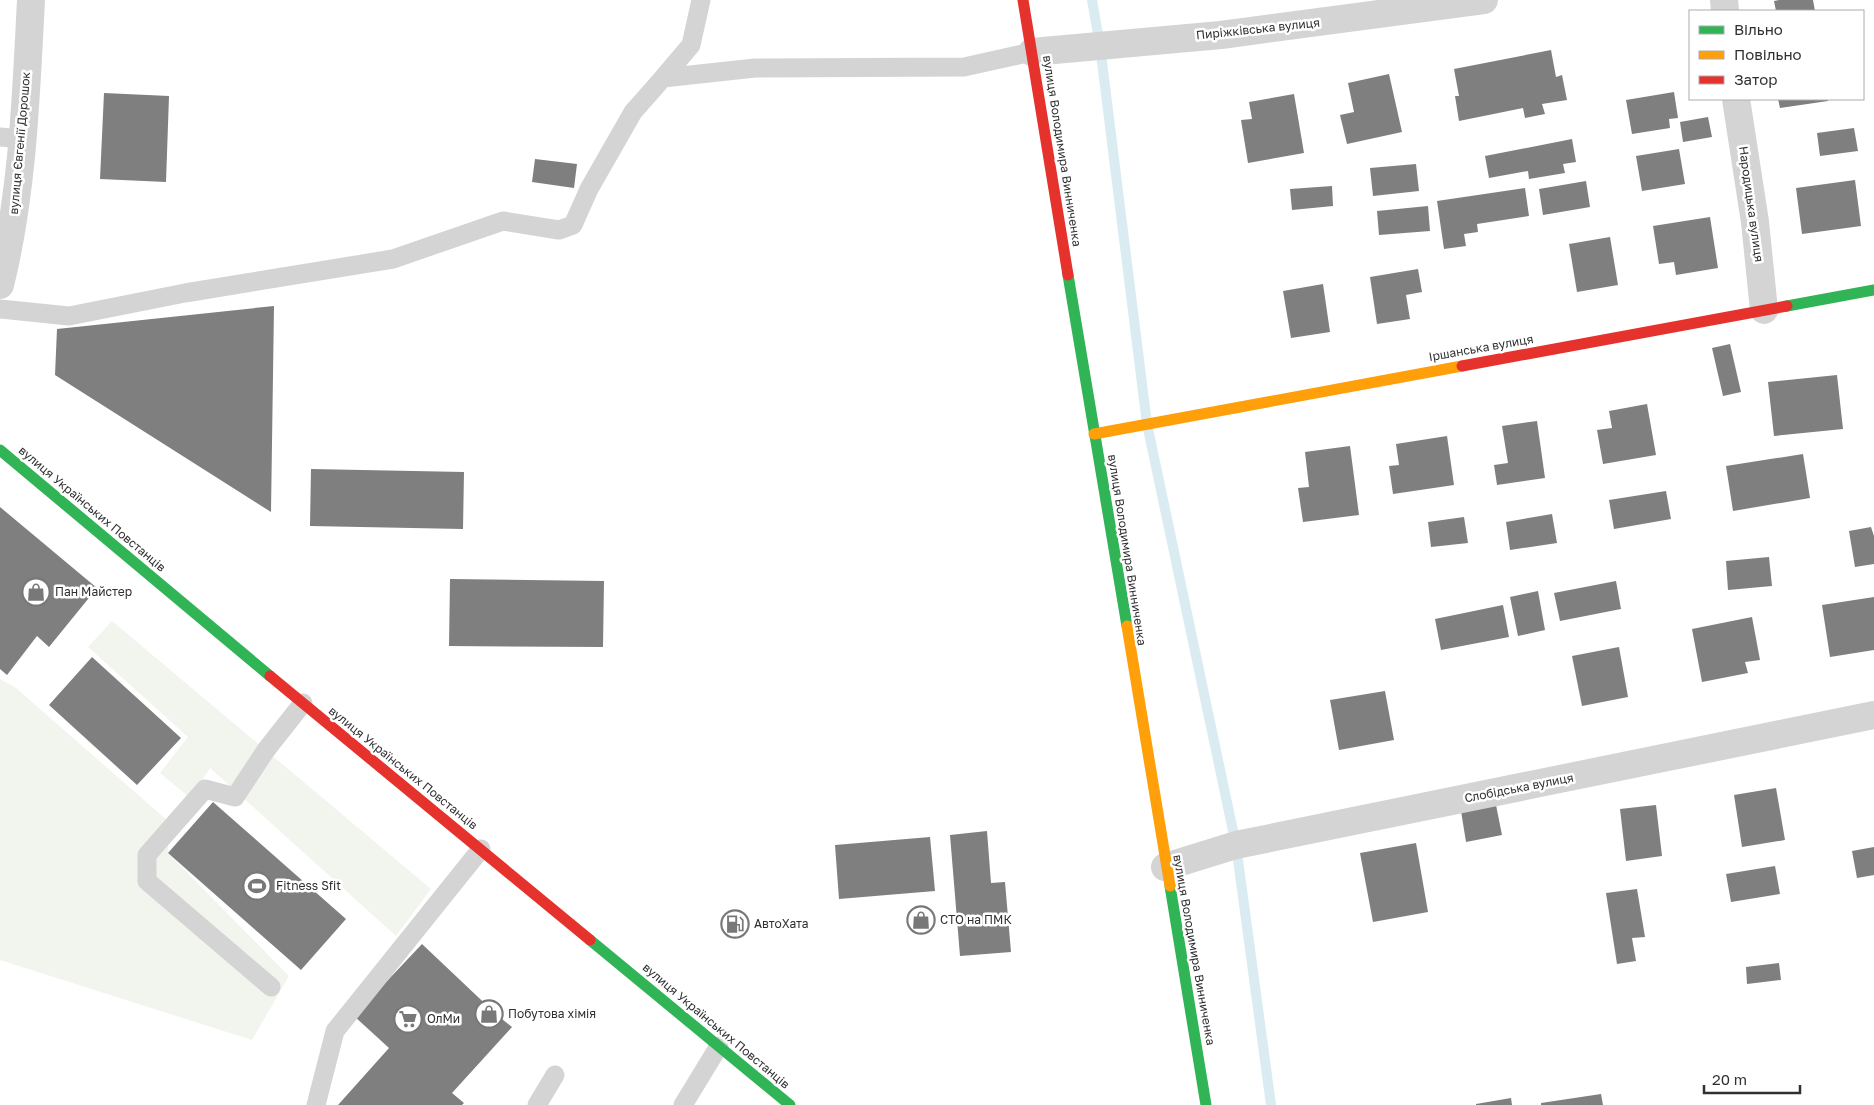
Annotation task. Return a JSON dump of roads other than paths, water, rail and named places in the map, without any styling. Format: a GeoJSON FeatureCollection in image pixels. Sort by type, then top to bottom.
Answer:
{"type":"FeatureCollection","features":[{"type":"Feature","properties":{"kind":"street","name":"вулиця Євгенії Дорошок"},"geometry":{"type":"LineString","coordinates":[[0,285],[13,222],[11,138],[31,0]]}},
{"type":"Feature","properties":{"kind":"street","name":"вулиця Володимира Винниченка"},"geometry":{"type":"LineString","coordinates":[[1023,0],[1165,867],[1206,1105]]}},
{"type":"Feature","properties":{"kind":"street","name":"Пиріжківська вулиця"},"geometry":{"type":"LineString","coordinates":[[1032,52],[1220,35],[1484,0]]}},
{"type":"Feature","properties":{"kind":"street","name":"Народицька вулиця"},"geometry":{"type":"LineString","coordinates":[[1736,100],[1755,222],[1764,310]]}},
{"type":"Feature","properties":{"kind":"street","name":"Іршанська вулиця"},"geometry":{"type":"LineString","coordinates":[[1094,434],[1874,290]]}},
{"type":"Feature","properties":{"kind":"street","name":"вулиця Українських Повстанців"},"geometry":{"type":"LineString","coordinates":[[0,450],[790,1105]]}},
{"type":"Feature","properties":{"kind":"street","name":"Слобідська вулиця"},"geometry":{"type":"LineString","coordinates":[[1165,867],[1236,845],[1874,715]]}},
{"type":"Feature","properties":{"kind":"lane"},"geometry":{"type":"LineString","coordinates":[[0,309],[69,316],[185,293],[393,259],[503,221],[559,230],[573,225],[589,189],[633,112],[691,45],[701,0]]}},
{"type":"Feature","properties":{"kind":"lane"},"geometry":{"type":"LineString","coordinates":[[664,78],[755,68],[964,67],[1032,52]]}},
{"type":"Feature","properties":{"kind":"lane"},"geometry":{"type":"LineString","coordinates":[[271,987],[147,881],[147,855],[205,789],[235,797],[266,750],[303,703]]}},
{"type":"Feature","properties":{"kind":"lane"},"geometry":{"type":"LineString","coordinates":[[316,1105],[335,1032],[481,849]]}},
{"type":"Feature","properties":{"kind":"lane"},"geometry":{"type":"LineString","coordinates":[[683,1105],[719,1046]]}},
{"type":"Feature","properties":{"kind":"lane"},"geometry":{"type":"LineString","coordinates":[[537,1105],[555,1075]]}},
{"type":"Feature","properties":{"kind":"waterway"},"geometry":{"type":"LineString","coordinates":[[1092,0],[1100,46],[1147,424],[1236,845],[1271,1105]]}},
{"type":"Feature","properties":{"kind":"place","name":"Пан Майстер"},"geometry":{"type":"Point","coordinates":[36,592]}},
{"type":"Feature","properties":{"kind":"place","name":"Fitness Sfit"},"geometry":{"type":"Point","coordinates":[257,886]}},
{"type":"Feature","properties":{"kind":"place","name":"СТО на ПМК"},"geometry":{"type":"Point","coordinates":[921,920]}},
{"type":"Feature","properties":{"kind":"place","name":"АвтоХата"},"geometry":{"type":"Point","coordinates":[735,924]}},
{"type":"Feature","properties":{"kind":"place","name":"Побутова хімія"},"geometry":{"type":"Point","coordinates":[489,1014]}},
{"type":"Feature","properties":{"kind":"place","name":"ОлМи"},"geometry":{"type":"Point","coordinates":[408,1019]}}]}
